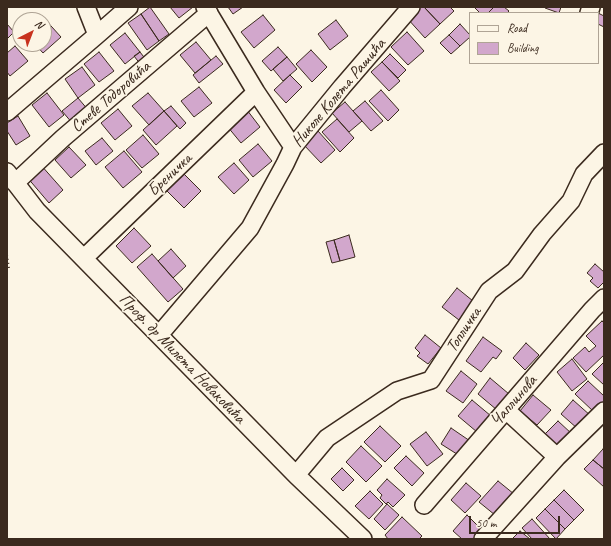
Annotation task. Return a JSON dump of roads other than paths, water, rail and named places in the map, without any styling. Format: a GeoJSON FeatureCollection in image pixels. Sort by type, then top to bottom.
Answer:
{"type":"FeatureCollection","features":[{"type":"Feature","properties":{"kind":"street"},"geometry":{"type":"LineString","coordinates":[[86,7],[98,35]]}},
{"type":"Feature","properties":{"kind":"street"},"geometry":{"type":"LineString","coordinates":[[7,112],[129,7]]}},
{"type":"Feature","properties":{"kind":"street","name":"Николе Колета Рашића"},"geometry":{"type":"LineString","coordinates":[[159,335],[250,228],[293,147],[342,87],[411,7]]}},
{"type":"Feature","properties":{"kind":"street"},"geometry":{"type":"LineString","coordinates":[[207,10],[256,92],[293,147]]}},
{"type":"Feature","properties":{"kind":"street","name":"Стеве Тодоровића"},"geometry":{"type":"LineString","coordinates":[[11,178],[63,138],[207,10]]}},
{"type":"Feature","properties":{"kind":"street","name":"Бреничка"},"geometry":{"type":"LineString","coordinates":[[84,258],[256,92]]}},
{"type":"Feature","properties":{"kind":"street","name":"Топличка"},"geometry":{"type":"LineString","coordinates":[[296,475],[328,438],[397,391],[431,380],[489,291],[515,271],[542,234],[571,201],[584,174],[604,153]]}},
{"type":"Feature","properties":{"kind":"street","name":"Проф. др Милета Новаковића"},"geometry":{"type":"LineString","coordinates":[[11,178],[38,211],[296,475],[363,539]]}},
{"type":"Feature","properties":{"kind":"street","name":"Чаплинова"},"geometry":{"type":"LineString","coordinates":[[424,505],[604,298]]}},
{"type":"Feature","properties":{"kind":"street"},"geometry":{"type":"LineString","coordinates":[[506,410],[557,457]]}},
{"type":"Feature","properties":{"kind":"street"},"geometry":{"type":"LineString","coordinates":[[483,539],[557,457],[604,411]]}}]}
